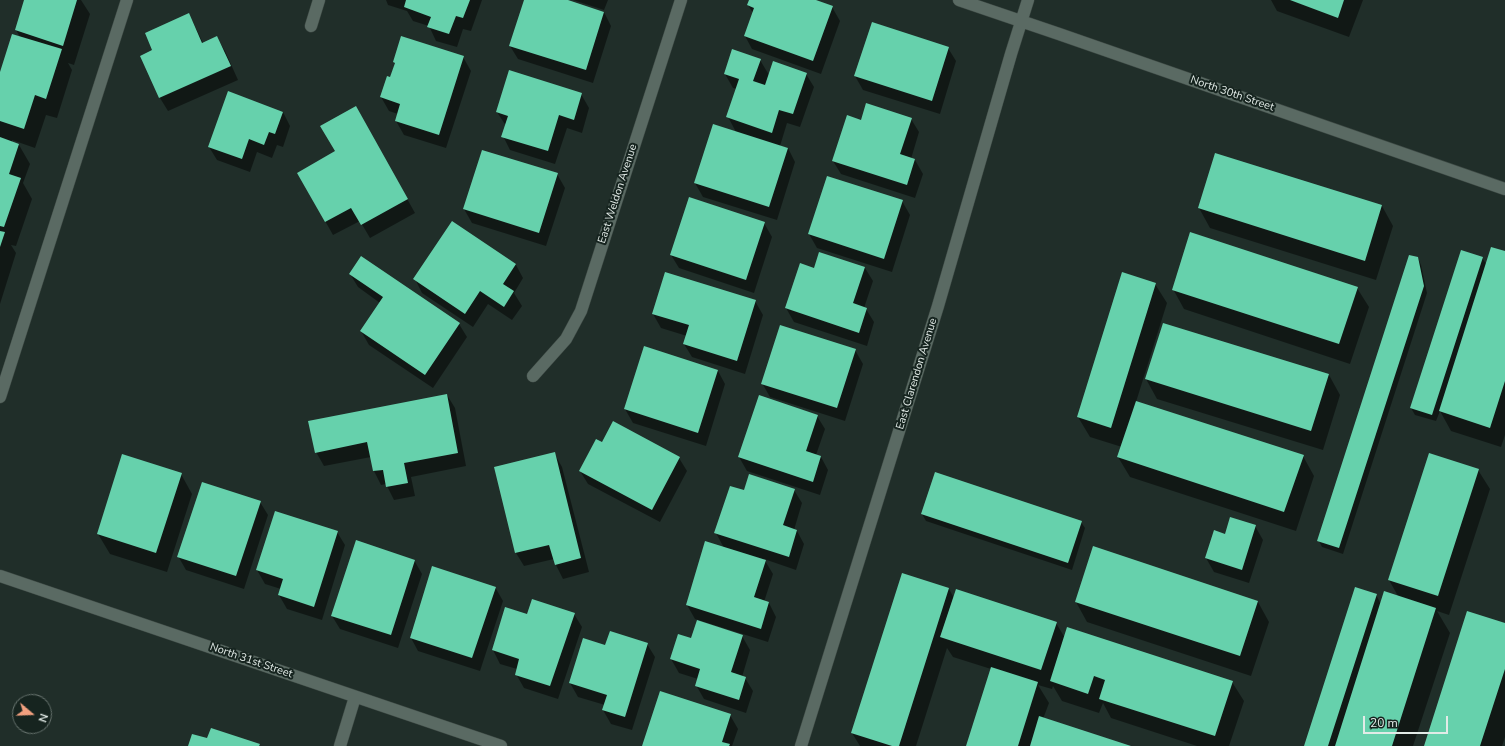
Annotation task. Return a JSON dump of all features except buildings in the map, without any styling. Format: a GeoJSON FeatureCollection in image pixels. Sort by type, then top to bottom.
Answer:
{"type":"FeatureCollection","features":[{"type":"Feature","properties":{"kind":"street"},"geometry":{"type":"LineString","coordinates":[[0,398],[127,0]]}},
{"type":"Feature","properties":{"kind":"street"},"geometry":{"type":"LineString","coordinates":[[311,26],[319,0]]}},
{"type":"Feature","properties":{"kind":"street","name":"East Weldon Avenue"},"geometry":{"type":"LineString","coordinates":[[533,376],[566,339],[580,311],[681,0]]}},
{"type":"Feature","properties":{"kind":"street","name":"North 30th Street"},"geometry":{"type":"LineString","coordinates":[[959,0],[1505,190]]}},
{"type":"Feature","properties":{"kind":"street","name":"East Clarendon Avenue"},"geometry":{"type":"LineString","coordinates":[[801,746],[938,306],[1028,0]]}},
{"type":"Feature","properties":{"kind":"street","name":"North 31st Street"},"geometry":{"type":"LineString","coordinates":[[0,576],[501,746]]}},
{"type":"Feature","properties":{"kind":"street"},"geometry":{"type":"LineString","coordinates":[[340,746],[355,697]]}}]}
